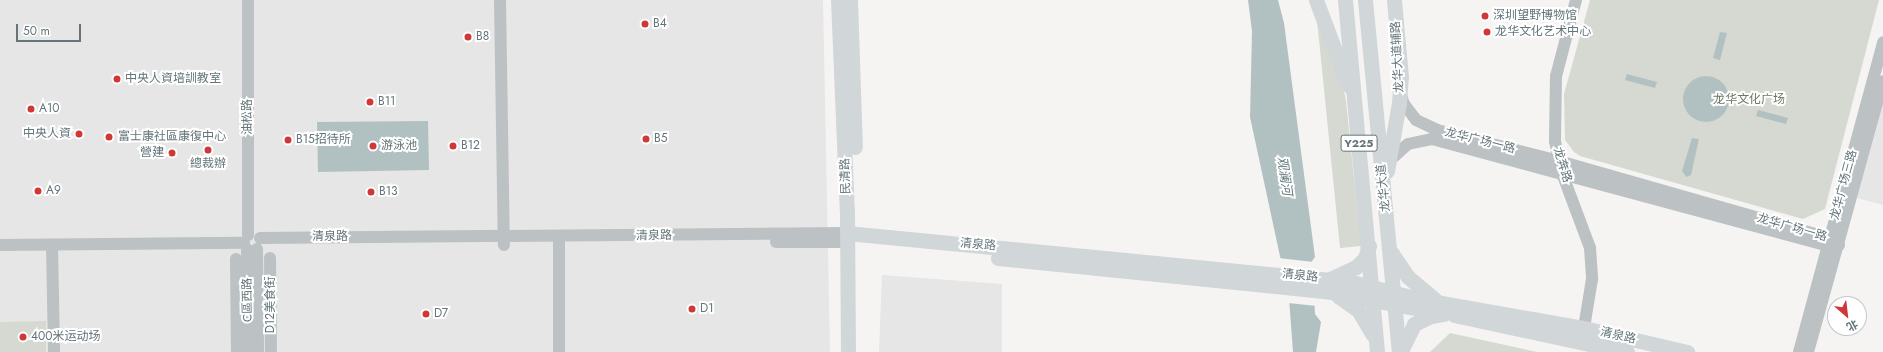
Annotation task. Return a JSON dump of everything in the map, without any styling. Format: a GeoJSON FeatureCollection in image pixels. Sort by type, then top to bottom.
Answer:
{"type":"FeatureCollection","features":[{"type":"Feature","properties":{"kind":"main road","name":"民清路"},"geometry":{"type":"LineString","coordinates":[[838,0],[858,352]]}},
{"type":"Feature","properties":{"kind":"main road","name":"民清路"},"geometry":{"type":"LineString","coordinates":[[848,352],[852,238],[850,0]]}},
{"type":"Feature","properties":{"kind":"main road"},"geometry":{"type":"LineString","coordinates":[[1316,0],[1355,103]]}},
{"type":"Feature","properties":{"kind":"main road","name":"龙华大道"},"geometry":{"type":"LineString","coordinates":[[1345,0],[1369,245],[1377,346]]}},
{"type":"Feature","properties":{"kind":"main road","name":"龙华大道"},"geometry":{"type":"LineString","coordinates":[[1365,0],[1400,352]]}},
{"type":"Feature","properties":{"kind":"main road","name":"龙华大道辅路"},"geometry":{"type":"LineString","coordinates":[[1384,188],[1400,91],[1394,0]]}},
{"type":"Feature","properties":{"kind":"main road","name":"清泉路"},"geometry":{"type":"LineString","coordinates":[[852,238],[1329,286],[1373,292],[1627,352]]}},
{"type":"Feature","properties":{"kind":"main road"},"geometry":{"type":"LineString","coordinates":[[1369,245],[1365,258],[1356,267],[1329,286],[1358,310],[1377,346]]}},
{"type":"Feature","properties":{"kind":"main road"},"geometry":{"type":"LineString","coordinates":[[1390,249],[1408,277],[1443,308],[1431,316],[1414,324],[1407,334],[1400,352]]}},
{"type":"Feature","properties":{"kind":"main road","name":"清泉路"},"geometry":{"type":"LineString","coordinates":[[1443,308],[1584,328],[1687,352]]}},
{"type":"Feature","properties":{"kind":"street","name":"油松路"},"geometry":{"type":"LineString","coordinates":[[248,0],[253,242]]}},
{"type":"Feature","properties":{"kind":"street","name":"油松路"},"geometry":{"type":"LineString","coordinates":[[253,242],[254,0]]}},
{"type":"Feature","properties":{"kind":"street"},"geometry":{"type":"LineString","coordinates":[[500,0],[504,241]]}},
{"type":"Feature","properties":{"kind":"street","name":"龙奔路"},"geometry":{"type":"LineString","coordinates":[[1576,0],[1555,86],[1555,141],[1561,167],[1590,248],[1592,279],[1584,328]]}},
{"type":"Feature","properties":{"kind":"street","name":"龙华广场三路"},"geometry":{"type":"LineString","coordinates":[[1808,352],[1832,243],[1883,42]]}},
{"type":"Feature","properties":{"kind":"street","name":"龙华广场三路"},"geometry":{"type":"LineString","coordinates":[[1799,352],[1883,81]]}},
{"type":"Feature","properties":{"kind":"street","name":"龙华广场一路"},"geometry":{"type":"LineString","coordinates":[[1400,91],[1409,112],[1424,125],[1561,167],[1832,243]]}},
{"type":"Feature","properties":{"kind":"street","name":"龙华广场一路"},"geometry":{"type":"LineString","coordinates":[[1389,161],[1408,144],[1432,139],[1561,167]]}},
{"type":"Feature","properties":{"kind":"street","name":"清泉路"},"geometry":{"type":"LineString","coordinates":[[0,245],[852,238]]}},
{"type":"Feature","properties":{"kind":"street"},"geometry":{"type":"LineString","coordinates":[[559,241],[560,352]]}},
{"type":"Feature","properties":{"kind":"street","name":"C區西路"},"geometry":{"type":"LineString","coordinates":[[248,352],[253,242]]}},
{"type":"Feature","properties":{"kind":"street"},"geometry":{"type":"LineString","coordinates":[[253,242],[258,352]]}},
{"type":"Feature","properties":{"kind":"street"},"geometry":{"type":"LineString","coordinates":[[52,245],[54,352]]}},
{"type":"Feature","properties":{"kind":"street","name":"D12美食街"},"geometry":{"type":"LineString","coordinates":[[270,258],[271,352]]}},
{"type":"Feature","properties":{"kind":"street"},"geometry":{"type":"LineString","coordinates":[[236,262],[237,352]]}},
{"type":"Feature","properties":{"kind":"shaded area"},"geometry":{"type":"Polygon","coordinates":[[[0,0],[823,0],[830,352],[0,352],[0,0]]]}},
{"type":"Feature","properties":{"kind":"shaded area"},"geometry":{"type":"Polygon","coordinates":[[[1883,105],[1883,205],[1857,198],[1883,105]]]}},
{"type":"Feature","properties":{"kind":"shaded area"},"geometry":{"type":"Polygon","coordinates":[[[882,275],[1002,284],[1002,352],[879,352],[882,275]]]}},
{"type":"Feature","properties":{"kind":"green space","name":"龙华文化广场"},"geometry":{"type":"Polygon","coordinates":[[[1590,0],[1879,0],[1825,209],[1803,219],[1580,156],[1574,152],[1565,140],[1564,94],[1590,0]]]}},
{"type":"Feature","properties":{"kind":"green space"},"geometry":{"type":"Polygon","coordinates":[[[1317,20],[1343,86],[1346,101],[1361,246],[1340,248],[1317,20]]]}},
{"type":"Feature","properties":{"kind":"green space","name":"400米运动场"},"geometry":{"type":"Polygon","coordinates":[[[46,321],[46,352],[0,352],[0,322],[46,321]]]}},
{"type":"Feature","properties":{"kind":"green space"},"geometry":{"type":"Polygon","coordinates":[[[1450,333],[1537,352],[1430,352],[1450,333]]]}},
{"type":"Feature","properties":{"kind":"water","name":"观澜河"},"geometry":{"type":"Polygon","coordinates":[[[1248,0],[1278,0],[1284,23],[1315,257],[1312,261],[1315,314],[1321,322],[1316,352],[1293,352],[1289,298],[1250,117],[1252,31],[1248,0]]]}},
{"type":"Feature","properties":{"kind":"water"},"geometry":{"type":"Polygon","coordinates":[[[1720,32],[1727,33],[1720,60],[1713,58],[1720,32]]]}},
{"type":"Feature","properties":{"kind":"water"},"geometry":{"type":"Polygon","coordinates":[[[1627,74],[1657,82],[1655,88],[1625,80],[1627,74]]]}},
{"type":"Feature","properties":{"kind":"water"},"geometry":{"type":"Polygon","coordinates":[[[1701,76],[1711,76],[1719,80],[1725,86],[1729,94],[1729,104],[1725,112],[1719,118],[1711,122],[1701,122],[1693,118],[1687,112],[1683,104],[1683,94],[1687,86],[1693,80],[1701,76]]]}},
{"type":"Feature","properties":{"kind":"water"},"geometry":{"type":"Polygon","coordinates":[[[1758,110],[1788,118],[1786,124],[1756,116],[1758,110]]]}},
{"type":"Feature","properties":{"kind":"water","name":"游泳池"},"geometry":{"type":"Polygon","coordinates":[[[428,121],[429,170],[318,172],[317,122],[428,121]]]}},
{"type":"Feature","properties":{"kind":"water"},"geometry":{"type":"Polygon","coordinates":[[[1692,138],[1699,139],[1691,175],[1686,177],[1682,171],[1692,138]]]}},
{"type":"Feature","properties":{"kind":"pier"},"geometry":{"type":"Polygon","coordinates":[[[1278,258],[1314,262],[1317,306],[1288,303],[1278,258]]]}},
{"type":"Feature","properties":{"kind":"place","name":"深圳望野博物馆"},"geometry":{"type":"Point","coordinates":[1485,16]}},
{"type":"Feature","properties":{"kind":"place","name":"B4"},"geometry":{"type":"Point","coordinates":[645,24]}},
{"type":"Feature","properties":{"kind":"place","name":"龙华文化艺术中心"},"geometry":{"type":"Point","coordinates":[1487,32]}},
{"type":"Feature","properties":{"kind":"place","name":"B8"},"geometry":{"type":"Point","coordinates":[468,37]}},
{"type":"Feature","properties":{"kind":"place","name":"中央人資培訓教室"},"geometry":{"type":"Point","coordinates":[117,79]}},
{"type":"Feature","properties":{"kind":"place","name":"B11"},"geometry":{"type":"Point","coordinates":[370,102]}},
{"type":"Feature","properties":{"kind":"place","name":"A10"},"geometry":{"type":"Point","coordinates":[31,109]}},
{"type":"Feature","properties":{"kind":"place","name":"中央人資"},"geometry":{"type":"Point","coordinates":[79,134]}},
{"type":"Feature","properties":{"kind":"place","name":"富士康社區康復中心"},"geometry":{"type":"Point","coordinates":[109,137]}},
{"type":"Feature","properties":{"kind":"place","name":"B5"},"geometry":{"type":"Point","coordinates":[646,139]}},
{"type":"Feature","properties":{"kind":"place","name":"B15招待所"},"geometry":{"type":"Point","coordinates":[288,140]}},
{"type":"Feature","properties":{"kind":"place","name":"游泳池"},"geometry":{"type":"Point","coordinates":[373,146]}},
{"type":"Feature","properties":{"kind":"place","name":"B12"},"geometry":{"type":"Point","coordinates":[453,146]}},
{"type":"Feature","properties":{"kind":"place","name":"總裁辦"},"geometry":{"type":"Point","coordinates":[208,150]}},
{"type":"Feature","properties":{"kind":"place","name":"營建"},"geometry":{"type":"Point","coordinates":[172,153]}},
{"type":"Feature","properties":{"kind":"place","name":"A9"},"geometry":{"type":"Point","coordinates":[38,191]}},
{"type":"Feature","properties":{"kind":"place","name":"B13"},"geometry":{"type":"Point","coordinates":[371,192]}},
{"type":"Feature","properties":{"kind":"place","name":"D1"},"geometry":{"type":"Point","coordinates":[692,309]}},
{"type":"Feature","properties":{"kind":"place","name":"D7"},"geometry":{"type":"Point","coordinates":[426,314]}},
{"type":"Feature","properties":{"kind":"place","name":"400米运动场"},"geometry":{"type":"Point","coordinates":[23,337]}}]}
